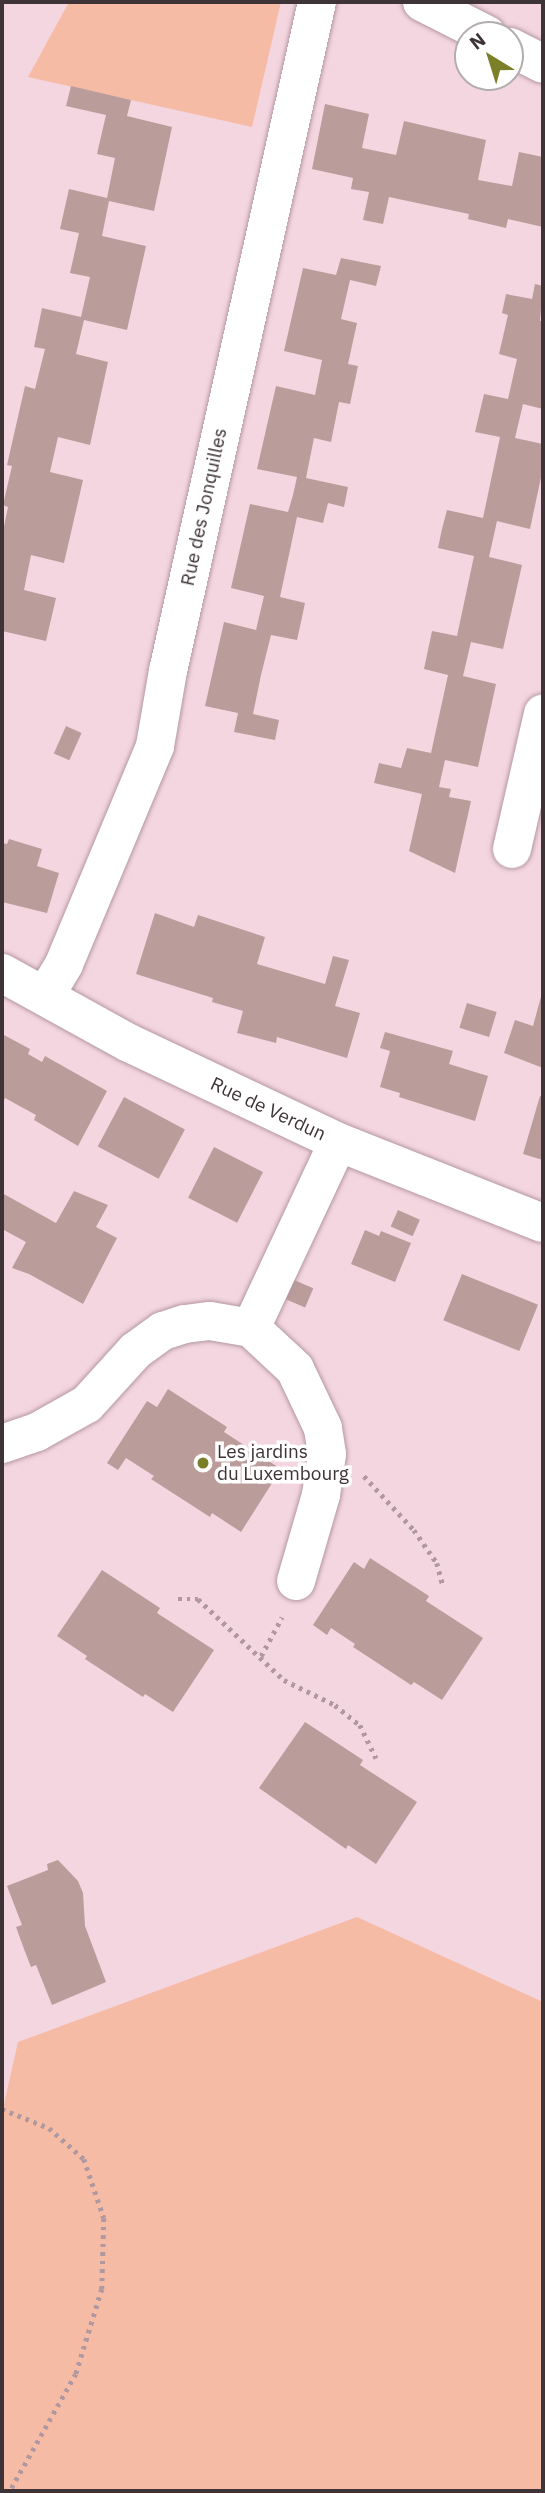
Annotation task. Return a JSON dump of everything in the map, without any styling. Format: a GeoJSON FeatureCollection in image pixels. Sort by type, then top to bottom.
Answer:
{"type":"FeatureCollection","features":[{"type":"Feature","properties":{"kind":"street","name":"Rue des Jonquilles"},"geometry":{"type":"LineString","coordinates":[[45,996],[64,964],[155,746],[168,671],[317,2]]}},
{"type":"Feature","properties":{"kind":"street"},"geometry":{"type":"LineString","coordinates":[[422,2],[459,21]]}},
{"type":"Feature","properties":{"kind":"street"},"geometry":{"type":"LineString","coordinates":[[524,54],[543,64]]}},
{"type":"Feature","properties":{"kind":"street"},"geometry":{"type":"LineString","coordinates":[[512,849],[543,715]]}},
{"type":"Feature","properties":{"kind":"street","name":"Rue de Verdun"},"geometry":{"type":"LineString","coordinates":[[2,973],[129,1043],[338,1142],[543,1223]]}},
{"type":"Feature","properties":{"kind":"street"},"geometry":{"type":"LineString","coordinates":[[251,1328],[338,1142]]}},
{"type":"Feature","properties":{"kind":"street"},"geometry":{"type":"LineString","coordinates":[[2,1444],[37,1432],[87,1404],[135,1351],[163,1331],[185,1324],[211,1321],[251,1328],[295,1369],[323,1428],[327,1454],[321,1495],[296,1581]]}},
{"type":"Feature","properties":{"kind":"path"},"geometry":{"type":"LineString","coordinates":[[327,1454],[360,1472],[382,1494],[437,1563],[443,1586]]}},
{"type":"Feature","properties":{"kind":"path"},"geometry":{"type":"LineString","coordinates":[[178,1599],[198,1599],[285,1680],[335,1705],[360,1725],[376,1758]]}},
{"type":"Feature","properties":{"kind":"path"},"geometry":{"type":"LineString","coordinates":[[2,2109],[49,2128],[84,2159],[104,2218],[102,2289],[76,2374],[10,2491]]}},
{"type":"Feature","properties":{"kind":"shaded area"},"geometry":{"type":"Polygon","coordinates":[[[69,2],[281,2],[252,127],[28,77],[69,2]]]}},
{"type":"Feature","properties":{"kind":"shaded area"},"geometry":{"type":"Polygon","coordinates":[[[357,1917],[543,2002],[543,2491],[2,2491],[2,2113],[18,2042],[357,1917]]]}},
{"type":"Feature","properties":{"kind":"building"},"geometry":{"type":"Polygon","coordinates":[[[71,86],[131,100],[127,116],[172,127],[154,211],[109,201],[102,236],[146,246],[127,330],[84,320],[76,354],[108,362],[90,445],[58,437],[50,472],[83,480],[64,563],[31,555],[24,590],[56,598],[46,641],[2,631],[2,536],[8,507],[3,505],[12,466],[7,465],[25,386],[35,389],[45,349],[34,347],[42,308],[81,317],[90,277],[70,273],[79,233],[60,229],[69,189],[107,198],[115,158],[97,154],[106,115],[66,106],[71,86]]]}},
{"type":"Feature","properties":{"kind":"building"},"geometry":{"type":"Polygon","coordinates":[[[325,104],[369,114],[362,148],[396,155],[404,121],[486,140],[478,180],[512,186],[519,152],[543,157],[543,227],[508,219],[506,228],[468,219],[469,214],[389,197],[383,224],[363,220],[369,192],[351,189],[353,178],[312,169],[325,104]]]}},
{"type":"Feature","properties":{"kind":"building"},"geometry":{"type":"Polygon","coordinates":[[[341,258],[381,266],[376,286],[350,280],[341,319],[357,323],[348,364],[358,366],[350,404],[339,402],[331,442],[314,438],[306,478],[348,487],[344,507],[328,503],[323,523],[297,517],[280,597],[305,603],[297,640],[271,635],[261,675],[253,714],[279,720],[275,740],[234,732],[238,713],[205,706],[224,622],[256,630],[264,596],[231,588],[250,504],[288,512],[293,495],[297,477],[257,469],[276,386],[315,395],[322,360],[284,351],[303,268],[336,275],[341,258]]]}},
{"type":"Feature","properties":{"kind":"building"},"geometry":{"type":"Polygon","coordinates":[[[535,284],[543,286],[540,321],[543,321],[543,409],[523,404],[515,438],[543,444],[543,468],[530,529],[497,521],[489,557],[522,565],[503,649],[471,642],[463,676],[496,684],[478,767],[445,760],[439,787],[451,789],[449,797],[471,801],[455,873],[409,851],[422,794],[374,783],[379,763],[401,768],[407,748],[431,753],[448,675],[424,669],[432,631],[457,636],[474,556],[438,548],[442,529],[447,510],[483,518],[500,437],[475,432],[484,394],[508,399],[517,359],[499,354],[508,315],[502,313],[506,294],[532,299],[535,284]]]}},
{"type":"Feature","properties":{"kind":"building"},"geometry":{"type":"Polygon","coordinates":[[[66,726],[82,733],[69,760],[54,753],[66,726]]]}},
{"type":"Feature","properties":{"kind":"building"},"geometry":{"type":"Polygon","coordinates":[[[9,839],[42,849],[37,866],[59,873],[47,913],[2,902],[2,843],[7,844],[9,839]]]}},
{"type":"Feature","properties":{"kind":"building"},"geometry":{"type":"Polygon","coordinates":[[[155,913],[194,927],[198,915],[265,937],[257,964],[325,984],[333,956],[349,960],[335,1006],[360,1013],[347,1058],[277,1037],[276,1043],[237,1033],[243,1011],[212,1002],[213,998],[136,974],[155,913]]]}},
{"type":"Feature","properties":{"kind":"building"},"geometry":{"type":"Polygon","coordinates":[[[542,993],[543,1068],[504,1053],[515,1020],[533,1026],[542,993]]]}},
{"type":"Feature","properties":{"kind":"building"},"geometry":{"type":"Polygon","coordinates":[[[467,1003],[497,1012],[489,1037],[459,1028],[467,1003]]]}},
{"type":"Feature","properties":{"kind":"building"},"geometry":{"type":"Polygon","coordinates":[[[385,1032],[453,1051],[449,1064],[488,1076],[475,1121],[399,1097],[400,1093],[380,1087],[390,1051],[380,1048],[385,1032]]]}},
{"type":"Feature","properties":{"kind":"building"},"geometry":{"type":"Polygon","coordinates":[[[2,1034],[30,1049],[28,1054],[42,1062],[45,1056],[107,1091],[78,1146],[34,1120],[36,1115],[5,1098],[2,1105],[2,1034]]]}},
{"type":"Feature","properties":{"kind":"building"},"geometry":{"type":"Polygon","coordinates":[[[540,1096],[543,1097],[543,1160],[523,1154],[540,1096]]]}},
{"type":"Feature","properties":{"kind":"building"},"geometry":{"type":"Polygon","coordinates":[[[124,1097],[185,1129],[159,1179],[98,1146],[124,1097]]]}},
{"type":"Feature","properties":{"kind":"building"},"geometry":{"type":"Polygon","coordinates":[[[214,1147],[263,1172],[237,1223],[188,1198],[214,1147]]]}},
{"type":"Feature","properties":{"kind":"building"},"geometry":{"type":"Polygon","coordinates":[[[74,1191],[108,1205],[96,1227],[117,1238],[83,1304],[29,1274],[12,1268],[26,1242],[2,1229],[2,1193],[56,1223],[74,1191]]]}},
{"type":"Feature","properties":{"kind":"building"},"geometry":{"type":"Polygon","coordinates":[[[398,1210],[420,1220],[413,1236],[391,1226],[398,1210]]]}},
{"type":"Feature","properties":{"kind":"building"},"geometry":{"type":"Polygon","coordinates":[[[365,1230],[379,1236],[381,1231],[411,1243],[395,1282],[351,1264],[365,1230]]]}},
{"type":"Feature","properties":{"kind":"building"},"geometry":{"type":"Polygon","coordinates":[[[462,1274],[538,1305],[519,1351],[443,1320],[462,1274]]]}},
{"type":"Feature","properties":{"kind":"building"},"geometry":{"type":"Polygon","coordinates":[[[294,1280],[313,1288],[305,1308],[286,1299],[294,1280]]]}},
{"type":"Feature","properties":{"kind":"building","name":"Les jardins du Luxembourg"},"geometry":{"type":"Polygon","coordinates":[[[168,1389],[227,1427],[224,1432],[281,1469],[241,1532],[212,1513],[210,1517],[151,1479],[154,1476],[126,1458],[118,1470],[107,1463],[147,1401],[157,1407],[168,1389]]]}},
{"type":"Feature","properties":{"kind":"building"},"geometry":{"type":"Polygon","coordinates":[[[370,1558],[429,1596],[426,1601],[483,1638],[442,1700],[414,1682],[411,1685],[353,1647],[355,1644],[331,1628],[327,1635],[313,1625],[354,1562],[364,1569],[370,1558]]]}},
{"type":"Feature","properties":{"kind":"building"},"geometry":{"type":"Polygon","coordinates":[[[102,1570],[160,1608],[157,1613],[214,1650],[173,1712],[145,1694],[143,1697],[85,1659],[87,1656],[57,1636],[102,1570]]]}},
{"type":"Feature","properties":{"kind":"building"},"geometry":{"type":"Polygon","coordinates":[[[305,1722],[363,1760],[360,1765],[417,1802],[376,1864],[348,1845],[346,1849],[259,1788],[305,1722]]]}},
{"type":"Feature","properties":{"kind":"building"},"geometry":{"type":"Polygon","coordinates":[[[58,1860],[78,1881],[83,1893],[85,1926],[106,1982],[52,2005],[36,1965],[31,1967],[24,1949],[16,1927],[22,1925],[7,1886],[48,1870],[47,1864],[58,1860]]]}},
{"type":"Feature","properties":{"kind":"place","name":"Les jardins du Luxembourg"},"geometry":{"type":"Point","coordinates":[203,1463]}}]}
